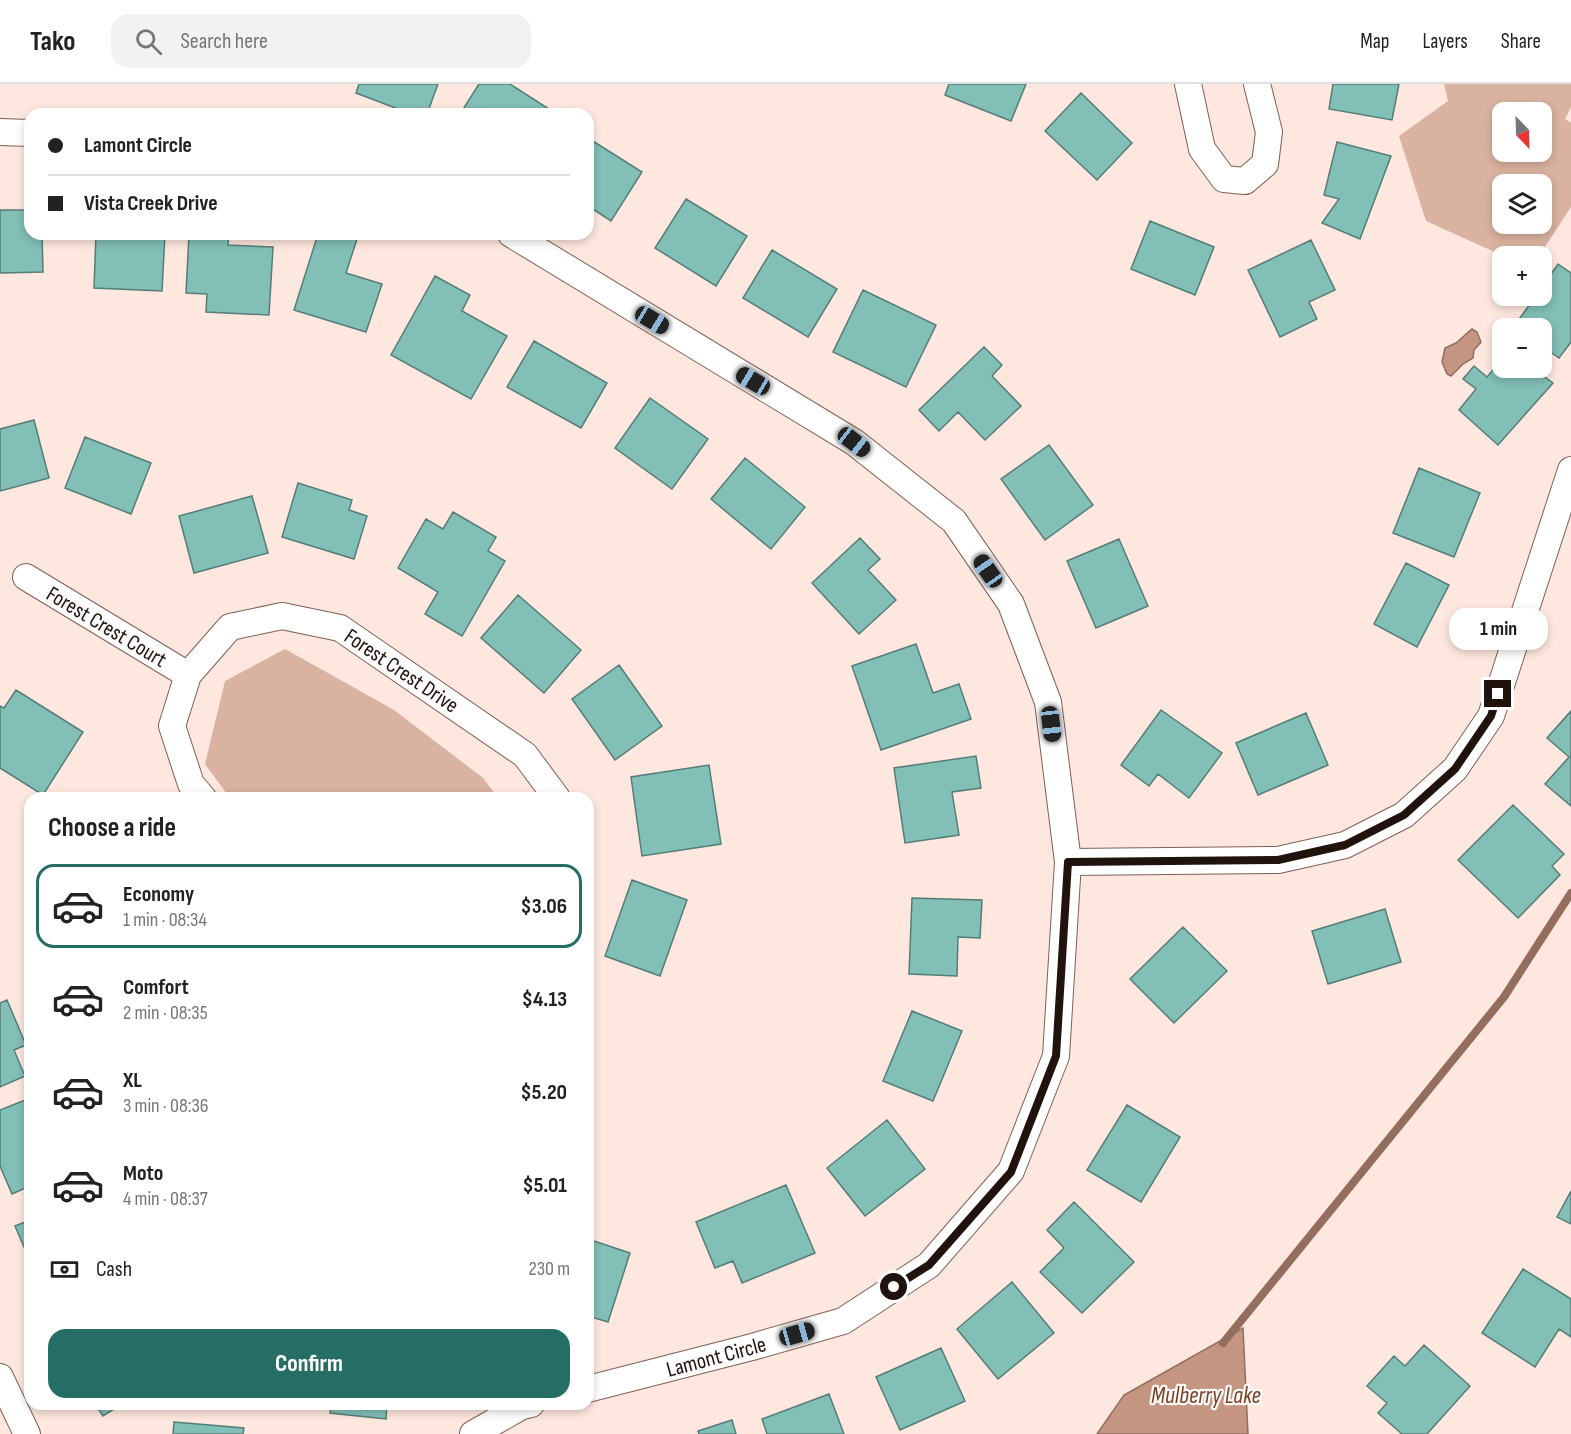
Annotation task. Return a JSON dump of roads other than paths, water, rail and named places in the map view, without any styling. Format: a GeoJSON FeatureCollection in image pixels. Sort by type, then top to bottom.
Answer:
{"type":"FeatureCollection","features":[{"type":"Feature","properties":{"kind":"street"},"geometry":{"type":"LineString","coordinates":[[1188,84],[1202,149],[1224,178],[1245,181],[1265,164],[1269,132],[1257,84]]}},
{"type":"Feature","properties":{"kind":"street"},"geometry":{"type":"LineString","coordinates":[[0,132],[24,133]]}},
{"type":"Feature","properties":{"kind":"street","name":"Lamont Circle"},"geometry":{"type":"LineString","coordinates":[[521,240],[854,442],[954,521],[1011,604],[1048,702],[1068,862],[1056,1056],[1011,1172],[929,1265],[843,1321],[594,1387]]}},
{"type":"Feature","properties":{"kind":"street"},"geometry":{"type":"LineString","coordinates":[[1068,862],[1278,860],[1345,845],[1404,815],[1455,769],[1491,716],[1571,470]]}},
{"type":"Feature","properties":{"kind":"street","name":"Forest Crest Court"},"geometry":{"type":"LineString","coordinates":[[26,577],[188,675]]}},
{"type":"Feature","properties":{"kind":"street","name":"Forest Crest Drive"},"geometry":{"type":"LineString","coordinates":[[197,792],[191,784],[172,726],[188,675],[230,627],[282,616],[340,628],[525,755],[553,792]]}},
{"type":"Feature","properties":{"kind":"street"},"geometry":{"type":"LineString","coordinates":[[0,1377],[27,1434]]}},
{"type":"Feature","properties":{"kind":"street"},"geometry":{"type":"LineString","coordinates":[[473,1434],[516,1410]]}},
{"type":"Feature","properties":{"kind":"water"},"geometry":{"type":"Polygon","coordinates":[[[1472,329],[1477,332],[1481,342],[1474,350],[1473,358],[1451,376],[1447,374],[1442,362],[1445,348],[1456,343],[1472,329]]]}},
{"type":"Feature","properties":{"kind":"water","name":"Mulberry Lake"},"geometry":{"type":"Polygon","coordinates":[[[1243,1328],[1248,1434],[1097,1434],[1124,1395],[1243,1328]]]}},
{"type":"Feature","properties":{"kind":"waterway"},"geometry":{"type":"LineString","coordinates":[[1223,1343],[1504,997],[1571,893]]}}]}
